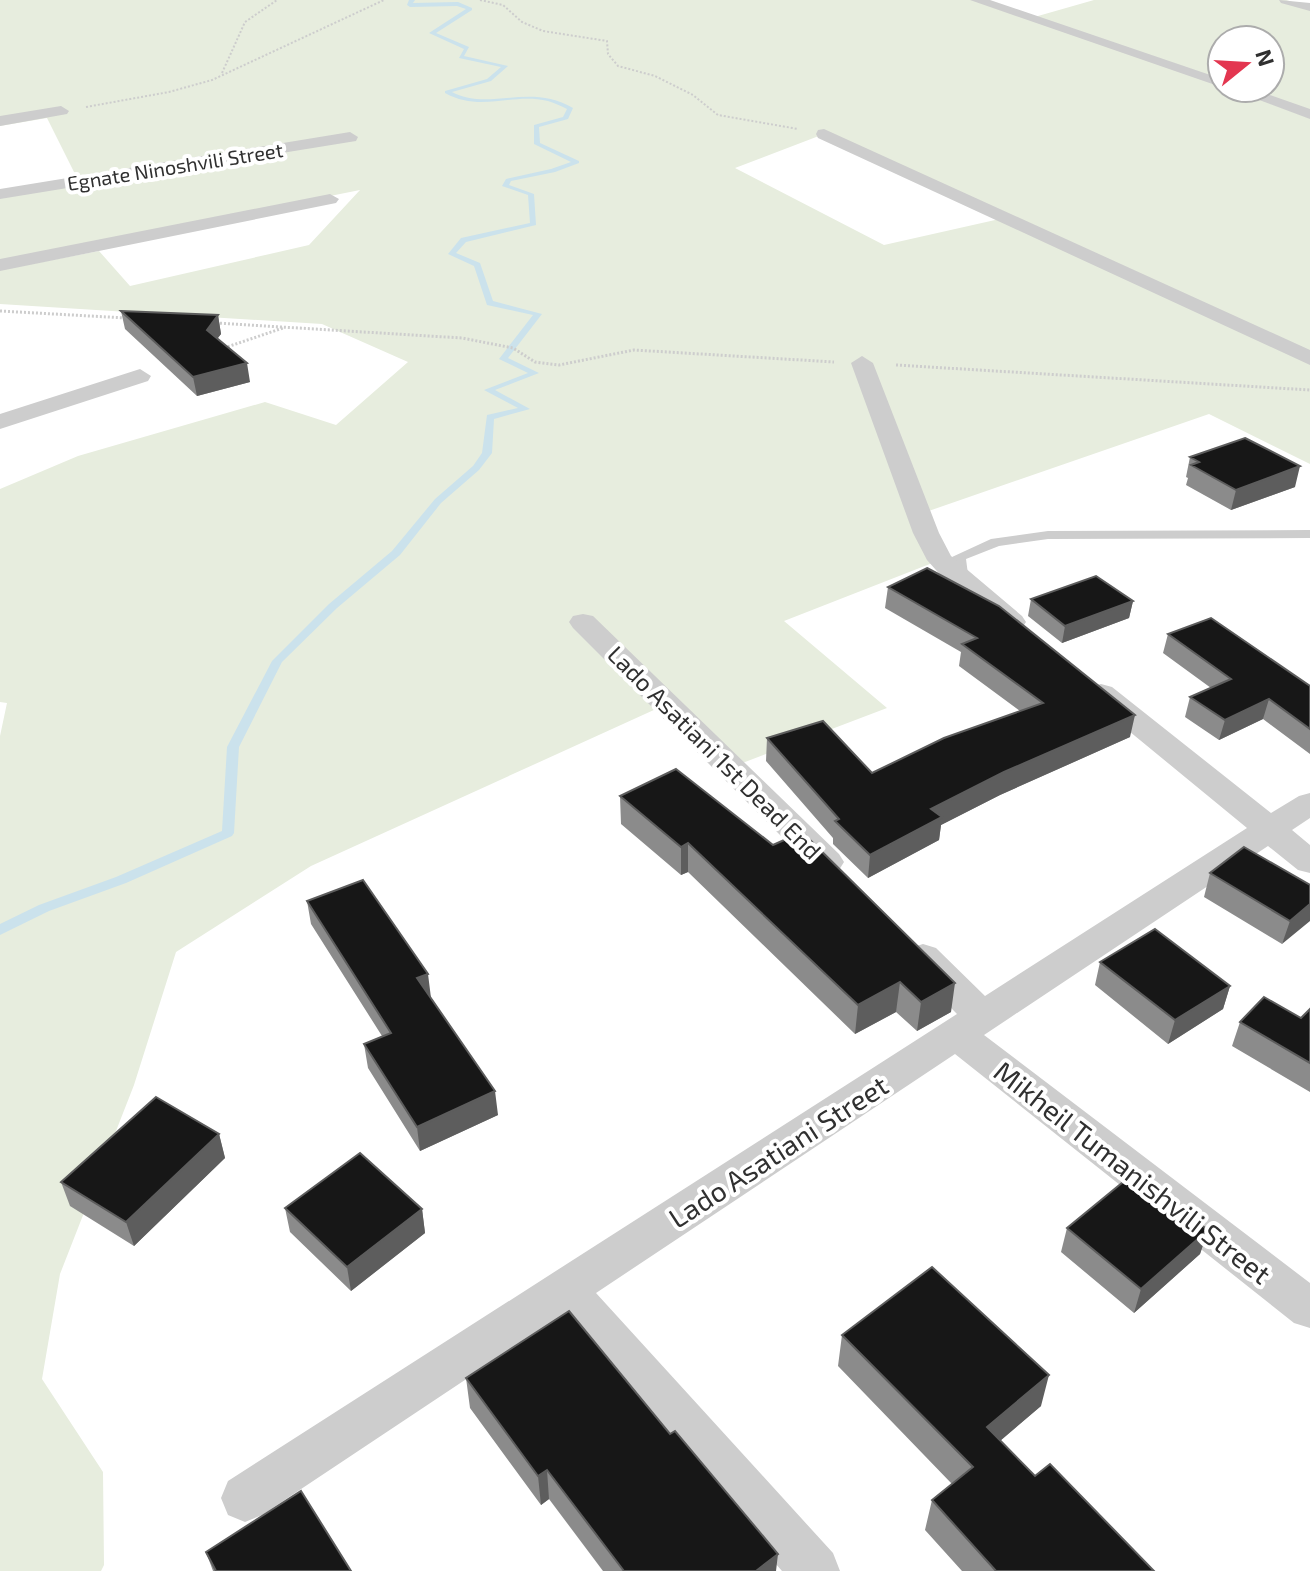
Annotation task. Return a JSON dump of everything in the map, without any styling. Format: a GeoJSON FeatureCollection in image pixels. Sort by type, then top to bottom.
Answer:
{"type":"FeatureCollection","features":[{"type":"Feature","properties":{"kind":"street"},"geometry":{"type":"LineString","coordinates":[[977,0],[1206,79]]}},
{"type":"Feature","properties":{"kind":"street"},"geometry":{"type":"LineString","coordinates":[[1286,0],[1310,7]]}},
{"type":"Feature","properties":{"kind":"street"},"geometry":{"type":"LineString","coordinates":[[1281,104],[1310,114]]}},
{"type":"Feature","properties":{"kind":"street"},"geometry":{"type":"LineString","coordinates":[[0,121],[61,111]]}},
{"type":"Feature","properties":{"kind":"street"},"geometry":{"type":"LineString","coordinates":[[824,134],[1310,358]]}},
{"type":"Feature","properties":{"kind":"street","name":"Egnate Ninoshvili Street"},"geometry":{"type":"LineString","coordinates":[[0,194],[350,137]]}},
{"type":"Feature","properties":{"kind":"street"},"geometry":{"type":"LineString","coordinates":[[0,265],[330,199]]}},
{"type":"Feature","properties":{"kind":"street"},"geometry":{"type":"LineString","coordinates":[[862,363],[926,533],[940,560],[962,582],[1036,641]]}},
{"type":"Feature","properties":{"kind":"street"},"geometry":{"type":"LineString","coordinates":[[0,422],[140,376]]}},
{"type":"Feature","properties":{"kind":"street","name":"Lado Asatiani 1st Dead End"},"geometry":{"type":"LineString","coordinates":[[583,622],[852,887]]}},
{"type":"Feature","properties":{"kind":"street"},"geometry":{"type":"LineString","coordinates":[[1073,671],[1310,862]]}},
{"type":"Feature","properties":{"kind":"street","name":"Lado Asatiani Street"},"geometry":{"type":"LineString","coordinates":[[245,1498],[1310,803]]}},
{"type":"Feature","properties":{"kind":"street"},"geometry":{"type":"LineString","coordinates":[[906,941],[970,1026]]}},
{"type":"Feature","properties":{"kind":"street","name":"Mikheil Tumanishvili Street"},"geometry":{"type":"LineString","coordinates":[[970,1026],[1310,1309]]}},
{"type":"Feature","properties":{"kind":"street"},"geometry":{"type":"LineString","coordinates":[[565,1289],[815,1571]]}},
{"type":"Feature","properties":{"kind":"lane"},"geometry":{"type":"LineString","coordinates":[[962,582],[959,557],[996,542],[1048,535],[1310,534]]}},
{"type":"Feature","properties":{"kind":"path"},"geometry":{"type":"LineString","coordinates":[[221,75],[245,22],[277,0]]}},
{"type":"Feature","properties":{"kind":"path"},"geometry":{"type":"LineString","coordinates":[[61,111],[169,92],[221,75],[384,0]]}},
{"type":"Feature","properties":{"kind":"path"},"geometry":{"type":"LineString","coordinates":[[480,0],[503,5],[522,22],[543,31],[607,41],[608,54],[618,66],[655,76],[693,95],[718,115],[824,134]]}},
{"type":"Feature","properties":{"kind":"path"},"geometry":{"type":"LineString","coordinates":[[1,311],[129,318]]}},
{"type":"Feature","properties":{"kind":"path"},"geometry":{"type":"LineString","coordinates":[[208,323],[462,338],[513,348],[535,362],[559,365],[634,350],[1310,390]]}},
{"type":"Feature","properties":{"kind":"path"},"geometry":{"type":"LineString","coordinates":[[213,352],[287,327]]}},
{"type":"Feature","properties":{"kind":"green space"},"geometry":{"type":"Polygon","coordinates":[[[0,0],[977,0],[1031,18],[1094,0],[1286,0],[1310,7],[1310,464],[1209,414],[920,514],[940,560],[784,621],[887,708],[732,767],[667,704],[311,866],[176,952],[134,1085],[60,1274],[42,1379],[103,1472],[104,1565],[101,1571],[0,1571],[0,736],[7,703],[0,702],[0,489],[78,456],[265,402],[336,425],[408,362],[322,324],[0,304],[0,270],[99,251],[130,286],[309,245],[360,190],[0,262],[0,197],[77,178],[47,118],[0,126],[0,0]],[[824,134],[735,168],[884,245],[1004,218],[824,134]]]}},
{"type":"Feature","properties":{"kind":"building"},"geometry":{"type":"Polygon","coordinates":[[[121,311],[218,315],[207,330],[247,363],[193,377],[121,311]]]}},
{"type":"Feature","properties":{"kind":"building"},"geometry":{"type":"Polygon","coordinates":[[[1245,438],[1300,466],[1236,490],[1191,465],[1199,462],[1190,457],[1245,438]]]}},
{"type":"Feature","properties":{"kind":"building"},"geometry":{"type":"Polygon","coordinates":[[[927,568],[999,606],[1135,715],[1004,772],[931,809],[942,817],[870,855],[835,821],[839,819],[767,738],[823,721],[872,773],[944,738],[1043,703],[962,644],[977,638],[888,587],[927,568]]]}},
{"type":"Feature","properties":{"kind":"building"},"geometry":{"type":"Polygon","coordinates":[[[1096,576],[1133,601],[1065,626],[1031,599],[1096,576]]]}},
{"type":"Feature","properties":{"kind":"building"},"geometry":{"type":"Polygon","coordinates":[[[1211,618],[1310,686],[1310,729],[1269,699],[1225,720],[1190,697],[1231,679],[1168,634],[1211,618]]]}},
{"type":"Feature","properties":{"kind":"building"},"geometry":{"type":"Polygon","coordinates":[[[676,769],[773,845],[802,832],[955,983],[921,1002],[900,982],[858,1005],[688,843],[681,847],[620,796],[676,769]]]}},
{"type":"Feature","properties":{"kind":"building"},"geometry":{"type":"Polygon","coordinates":[[[1244,847],[1310,885],[1310,904],[1290,921],[1210,873],[1244,847]]]}},
{"type":"Feature","properties":{"kind":"building"},"geometry":{"type":"Polygon","coordinates":[[[363,880],[428,974],[417,978],[495,1091],[417,1127],[364,1044],[391,1033],[307,901],[363,880]]]}},
{"type":"Feature","properties":{"kind":"building"},"geometry":{"type":"Polygon","coordinates":[[[1155,929],[1230,986],[1175,1020],[1100,962],[1155,929]]]}},
{"type":"Feature","properties":{"kind":"building"},"geometry":{"type":"Polygon","coordinates":[[[1264,997],[1301,1018],[1310,1009],[1310,1063],[1240,1022],[1264,997]]]}},
{"type":"Feature","properties":{"kind":"building"},"geometry":{"type":"Polygon","coordinates":[[[156,1097],[219,1134],[126,1222],[61,1182],[156,1097]]]}},
{"type":"Feature","properties":{"kind":"building"},"geometry":{"type":"Polygon","coordinates":[[[360,1153],[422,1209],[347,1267],[285,1208],[360,1153]]]}},
{"type":"Feature","properties":{"kind":"building"},"geometry":{"type":"Polygon","coordinates":[[[1134,1173],[1208,1230],[1141,1289],[1067,1228],[1134,1173]]]}},
{"type":"Feature","properties":{"kind":"building"},"geometry":{"type":"Polygon","coordinates":[[[932,1267],[1049,1375],[987,1427],[1035,1476],[1050,1464],[1154,1571],[996,1571],[932,1500],[973,1467],[842,1335],[932,1267]]]}},
{"type":"Feature","properties":{"kind":"building"},"geometry":{"type":"Polygon","coordinates":[[[569,1311],[670,1434],[675,1431],[778,1554],[756,1571],[624,1571],[547,1470],[538,1476],[466,1378],[569,1311]]]}},
{"type":"Feature","properties":{"kind":"building"},"geometry":{"type":"Polygon","coordinates":[[[301,1491],[351,1571],[216,1571],[206,1552],[301,1491]]]}},
{"type":"Feature","properties":{"kind":"waterway"},"geometry":{"type":"LineString","coordinates":[[0,930],[44,908],[121,880],[228,833],[233,747],[277,661],[333,606],[396,553],[438,501],[476,468],[487,453],[490,417],[526,409],[488,390],[535,373],[503,359],[538,314],[490,303],[477,265],[452,254],[464,240],[534,224],[531,194],[505,186],[508,180],[553,171],[577,162],[537,144],[536,126],[566,118],[570,108],[555,101],[533,98],[469,101],[447,92],[489,80],[505,66],[461,57],[467,48],[432,33],[470,9],[458,4],[410,5],[412,0]]}}]}
